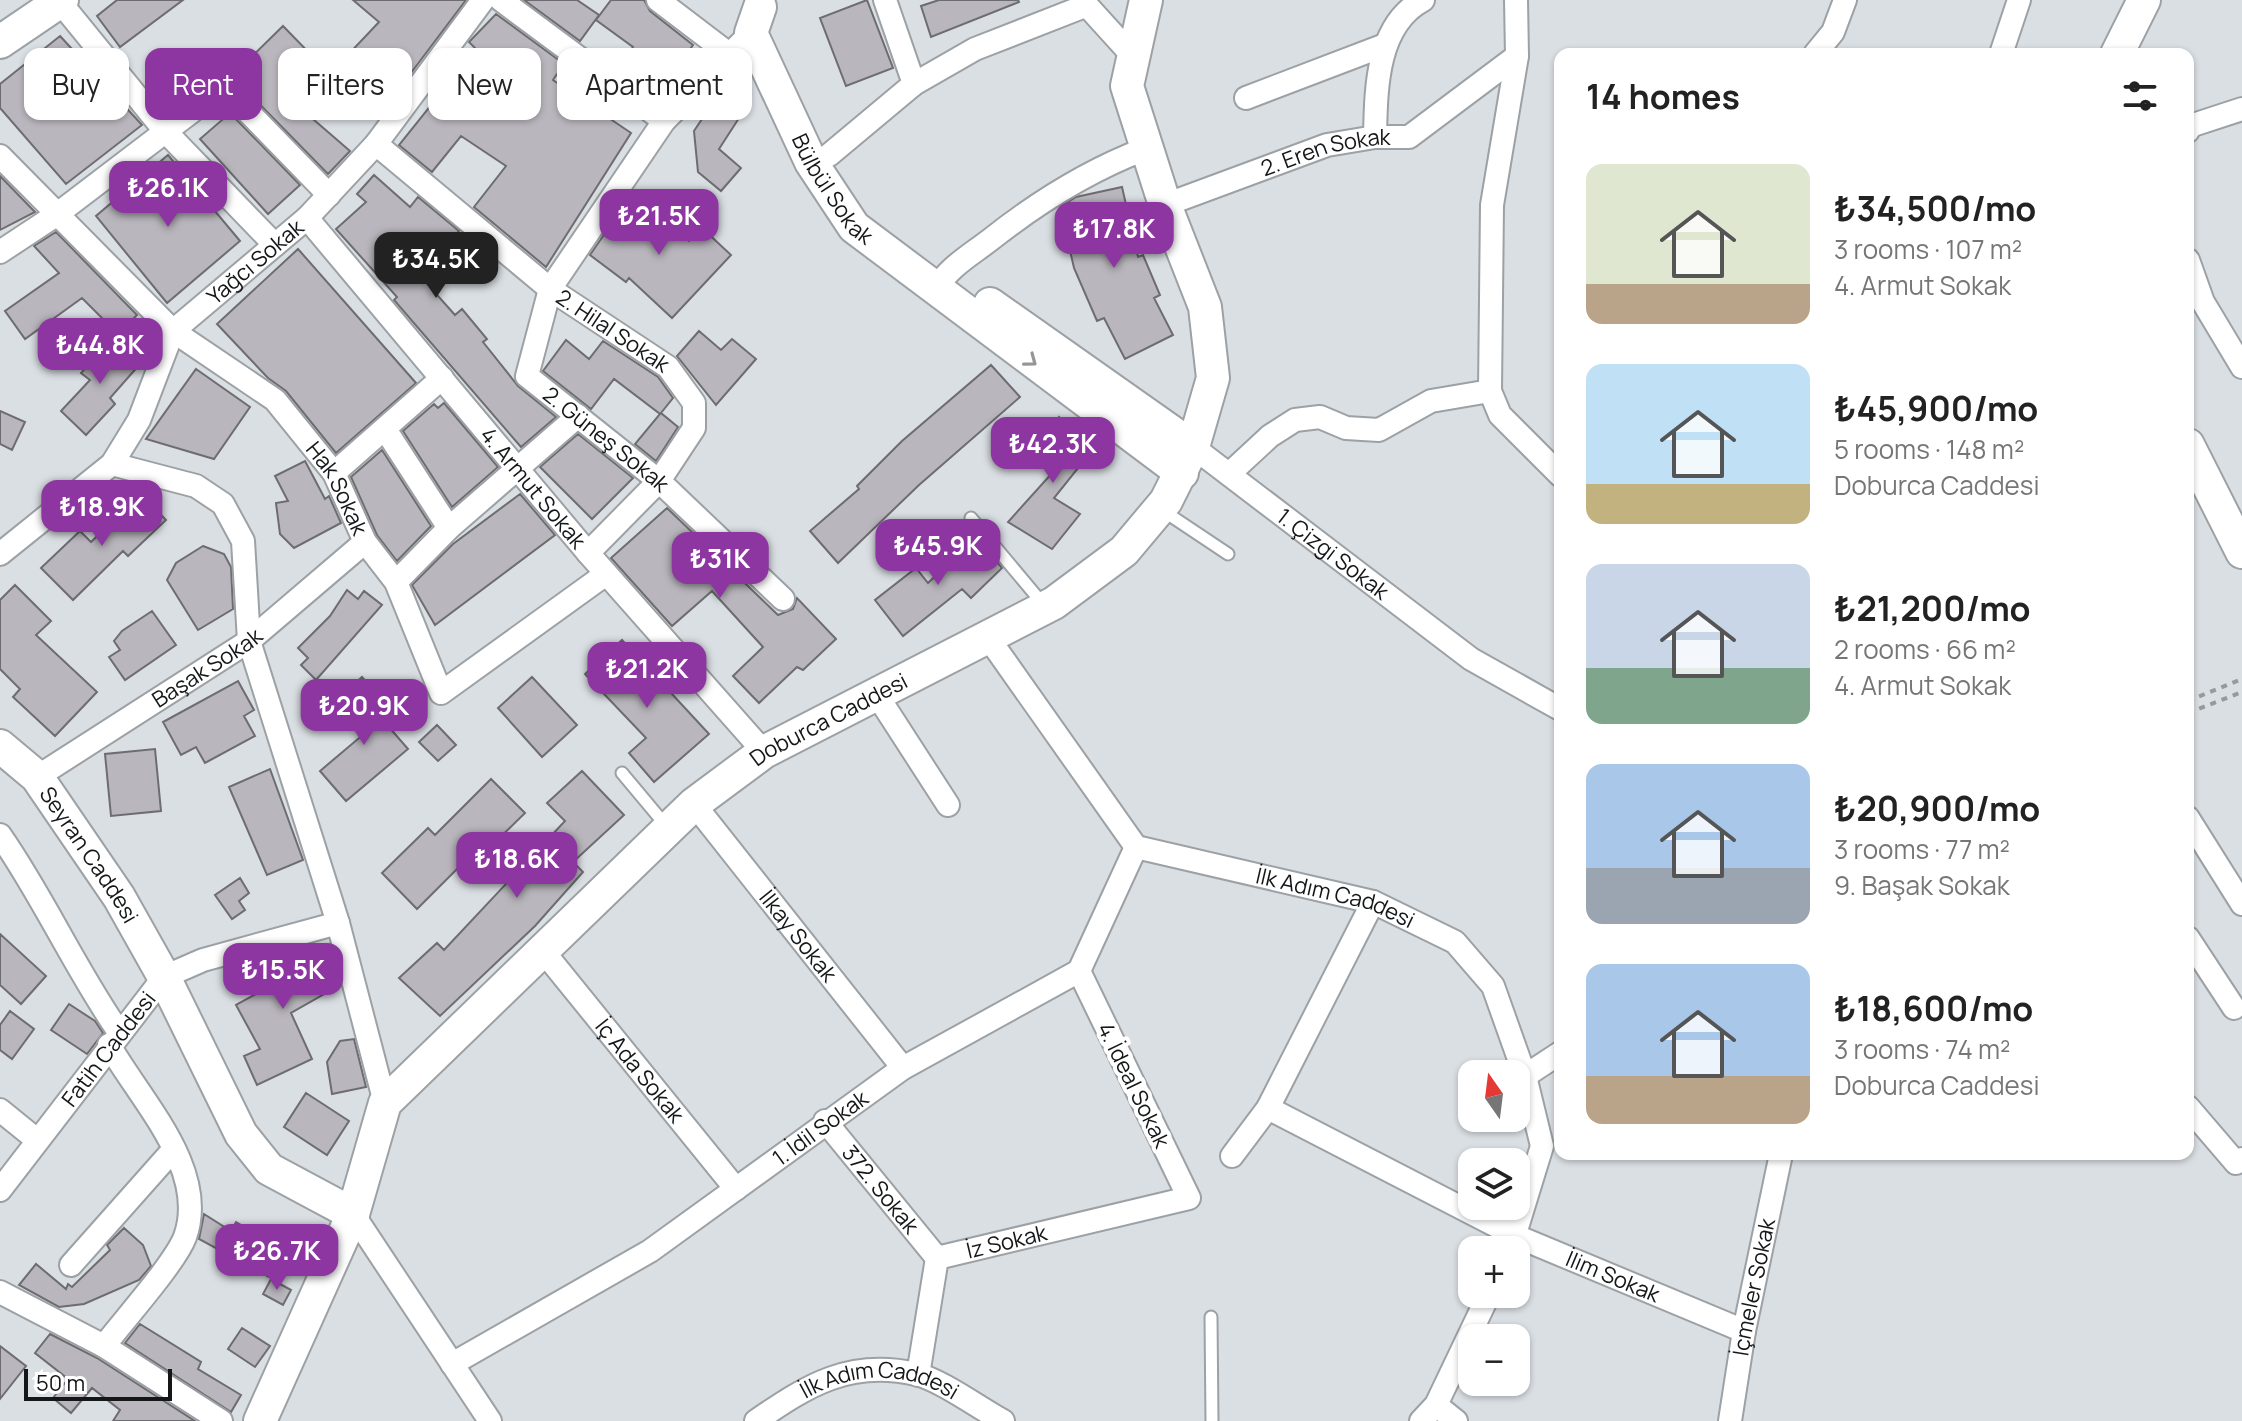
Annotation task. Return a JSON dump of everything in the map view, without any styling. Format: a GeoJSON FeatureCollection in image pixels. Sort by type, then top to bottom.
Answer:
{"type":"FeatureCollection","features":[{"type":"Feature","properties":{"kind":"main road","name":"Doburca Caddesi"},"geometry":{"type":"LineString","coordinates":[[385,1103],[694,804],[764,752],[875,692],[1046,607],[1124,551],[1159,509],[1188,460],[1213,378],[1205,307],[1145,149],[1127,86],[1131,54],[1146,0]]}},
{"type":"Feature","properties":{"kind":"main road"},"geometry":{"type":"LineString","coordinates":[[2120,48],[2144,0]]}},
{"type":"Feature","properties":{"kind":"main road"},"geometry":{"type":"LineString","coordinates":[[0,42],[61,1]]}},
{"type":"Feature","properties":{"kind":"main road","name":"Bülbül Sokak"},"geometry":{"type":"LineString","coordinates":[[755,19],[829,155],[870,215],[940,281]]}},
{"type":"Feature","properties":{"kind":"main road","name":"Bülbül Sokak"},"geometry":{"type":"LineString","coordinates":[[755,19],[811,162],[854,227],[940,281],[1188,460]]}},
{"type":"Feature","properties":{"kind":"main road"},"geometry":{"type":"LineString","coordinates":[[2194,457],[2242,552]]}},
{"type":"Feature","properties":{"kind":"main road","name":"Seyran Caddesi"},"geometry":{"type":"LineString","coordinates":[[0,746],[37,777],[103,873],[164,977],[241,1134],[269,1169],[353,1214]]}},
{"type":"Feature","properties":{"kind":"main road"},"geometry":{"type":"LineString","coordinates":[[260,1421],[353,1214],[385,1103]]}},
{"type":"Feature","properties":{"kind":"street","name":"Yağcı Sokak"},"geometry":{"type":"LineString","coordinates":[[0,554],[112,464],[139,420],[173,331],[307,218],[329,195],[376,144],[483,0]]}},
{"type":"Feature","properties":{"kind":"street"},"geometry":{"type":"LineString","coordinates":[[501,0],[664,121]]}},
{"type":"Feature","properties":{"kind":"street"},"geometry":{"type":"LineString","coordinates":[[658,0],[755,19]]}},
{"type":"Feature","properties":{"kind":"street"},"geometry":{"type":"LineString","coordinates":[[885,0],[914,84]]}},
{"type":"Feature","properties":{"kind":"street"},"geometry":{"type":"LineString","coordinates":[[1375,137],[1376,93],[1385,45],[1409,7],[1423,0]]}},
{"type":"Feature","properties":{"kind":"street"},"geometry":{"type":"LineString","coordinates":[[1516,0],[1517,56],[1492,205],[1490,391],[1500,415],[1554,469]]}},
{"type":"Feature","properties":{"kind":"street"},"geometry":{"type":"LineString","coordinates":[[1820,48],[1833,32],[1845,0]]}},
{"type":"Feature","properties":{"kind":"street"},"geometry":{"type":"LineString","coordinates":[[2003,48],[2019,0]]}},
{"type":"Feature","properties":{"kind":"street"},"geometry":{"type":"LineString","coordinates":[[61,1],[165,131],[275,245]]}},
{"type":"Feature","properties":{"kind":"street"},"geometry":{"type":"LineString","coordinates":[[829,155],[914,84],[975,49],[1083,3],[1131,54]]}},
{"type":"Feature","properties":{"kind":"street"},"geometry":{"type":"LineString","coordinates":[[550,289],[664,121],[755,19]]}},
{"type":"Feature","properties":{"kind":"street"},"geometry":{"type":"LineString","coordinates":[[1246,98],[1385,45]]}},
{"type":"Feature","properties":{"kind":"street","name":"2. Eren Sokak"},"geometry":{"type":"LineString","coordinates":[[1165,205],[1327,145],[1375,137],[1409,137],[1517,56]]}},
{"type":"Feature","properties":{"kind":"street"},"geometry":{"type":"LineString","coordinates":[[0,252],[56,215],[224,87],[329,195]]}},
{"type":"Feature","properties":{"kind":"street"},"geometry":{"type":"LineString","coordinates":[[2194,125],[2242,109]]}},
{"type":"Feature","properties":{"kind":"street","name":"2. Hilal Sokak"},"geometry":{"type":"LineString","coordinates":[[376,144],[550,289],[668,367],[694,403],[694,428],[659,481],[588,553]]}},
{"type":"Feature","properties":{"kind":"street"},"geometry":{"type":"LineString","coordinates":[[940,281],[1031,207],[1103,165],[1145,149]]}},
{"type":"Feature","properties":{"kind":"street","name":"Hak Sokak"},"geometry":{"type":"LineString","coordinates":[[0,156],[173,331],[275,400],[334,473],[365,542],[396,582],[441,693],[606,574]]}},
{"type":"Feature","properties":{"kind":"street","name":"4. Armut Sokak"},"geometry":{"type":"LineString","coordinates":[[307,218],[588,553],[764,752]]}},
{"type":"Feature","properties":{"kind":"street"},"geometry":{"type":"LineString","coordinates":[[2194,277],[2203,302],[2242,367]]}},
{"type":"Feature","properties":{"kind":"street","name":"2. Güneş Sokak"},"geometry":{"type":"LineString","coordinates":[[550,289],[527,376],[659,481],[783,599]]}},
{"type":"Feature","properties":{"kind":"street"},"geometry":{"type":"LineString","coordinates":[[334,473],[442,378]]}},
{"type":"Feature","properties":{"kind":"street"},"geometry":{"type":"LineString","coordinates":[[1229,474],[1270,436],[1295,420],[1320,417],[1346,428],[1379,430],[1431,401],[1456,394],[1490,391]]}},
{"type":"Feature","properties":{"kind":"street"},"geometry":{"type":"LineString","coordinates":[[396,582],[449,528],[578,416]]}},
{"type":"Feature","properties":{"kind":"street"},"geometry":{"type":"LineString","coordinates":[[385,429],[449,528]]}},
{"type":"Feature","properties":{"kind":"street","name":"1. Çizgi Sokak"},"geometry":{"type":"LineString","coordinates":[[1188,460],[1229,474],[1471,659],[1554,706]]}},
{"type":"Feature","properties":{"kind":"street"},"geometry":{"type":"LineString","coordinates":[[112,464],[196,486],[223,504],[243,541],[249,641],[338,923],[385,1103]]}},
{"type":"Feature","properties":{"kind":"street","name":"Başak Sokak"},"geometry":{"type":"LineString","coordinates":[[37,777],[249,641],[365,542]]}},
{"type":"Feature","properties":{"kind":"street"},"geometry":{"type":"LineString","coordinates":[[987,636],[1136,847],[1079,971]]}},
{"type":"Feature","properties":{"kind":"street"},"geometry":{"type":"LineString","coordinates":[[875,692],[948,805]]}},
{"type":"Feature","properties":{"kind":"street","name":"İlkay Sokak"},"geometry":{"type":"LineString","coordinates":[[694,804],[903,1068]]}},
{"type":"Feature","properties":{"kind":"street"},"geometry":{"type":"LineString","coordinates":[[2194,828],[2242,904]]}},
{"type":"Feature","properties":{"kind":"street"},"geometry":{"type":"LineString","coordinates":[[0,835],[33,882],[184,1168],[192,1206],[184,1240],[104,1346]]}},
{"type":"Feature","properties":{"kind":"street","name":"İlk Adım Caddesi"},"geometry":{"type":"LineString","coordinates":[[1136,847],[1373,902],[1455,942],[1493,986],[1519,1060]]}},
{"type":"Feature","properties":{"kind":"street"},"geometry":{"type":"LineString","coordinates":[[1232,1156],[1268,1108],[1373,902]]}},
{"type":"Feature","properties":{"kind":"street","name":"Fatih Caddesi"},"geometry":{"type":"LineString","coordinates":[[0,1190],[114,1038],[164,977],[203,960],[338,923]]}},
{"type":"Feature","properties":{"kind":"street"},"geometry":{"type":"LineString","coordinates":[[2194,947],[2234,1008]]}},
{"type":"Feature","properties":{"kind":"street","name":"İç Ada Sokak"},"geometry":{"type":"LineString","coordinates":[[543,951],[736,1189]]}},
{"type":"Feature","properties":{"kind":"street","name":"1. İdil Sokak"},"geometry":{"type":"LineString","coordinates":[[452,1364],[650,1251],[825,1121],[903,1068],[1079,971]]}},
{"type":"Feature","properties":{"kind":"street","name":"4. İdeal Sokak"},"geometry":{"type":"LineString","coordinates":[[1079,971],[1189,1198]]}},
{"type":"Feature","properties":{"kind":"street"},"geometry":{"type":"LineString","coordinates":[[1530,1073],[1554,1057]]}},
{"type":"Feature","properties":{"kind":"street","name":"İlk Adım Caddesi"},"geometry":{"type":"LineString","coordinates":[[1515,1236],[1542,1146],[1530,1097]]}},
{"type":"Feature","properties":{"kind":"street","name":"İlim Sokak"},"geometry":{"type":"LineString","coordinates":[[1268,1108],[1500,1236]]}},
{"type":"Feature","properties":{"kind":"street"},"geometry":{"type":"LineString","coordinates":[[0,1110],[37,1140]]}},
{"type":"Feature","properties":{"kind":"street"},"geometry":{"type":"LineString","coordinates":[[2194,1113],[2239,1161]]}},
{"type":"Feature","properties":{"kind":"street","name":"372. Sokak"},"geometry":{"type":"LineString","coordinates":[[825,1121],[937,1258]]}},
{"type":"Feature","properties":{"kind":"street"},"geometry":{"type":"LineString","coordinates":[[71,1265],[174,1149]]}},
{"type":"Feature","properties":{"kind":"street","name":"İçmeler Sokak"},"geometry":{"type":"LineString","coordinates":[[1730,1421],[1744,1331],[1780,1160]]}},
{"type":"Feature","properties":{"kind":"street","name":"İz Sokak"},"geometry":{"type":"LineString","coordinates":[[918,1375],[937,1258],[1189,1198]]}},
{"type":"Feature","properties":{"kind":"street"},"geometry":{"type":"LineString","coordinates":[[353,1214],[490,1421]]}},
{"type":"Feature","properties":{"kind":"street","name":"İlim Sokak"},"geometry":{"type":"LineString","coordinates":[[1530,1249],[1744,1331]]}},
{"type":"Feature","properties":{"kind":"street"},"geometry":{"type":"LineString","coordinates":[[2,1297],[104,1346],[221,1421]]}},
{"type":"Feature","properties":{"kind":"street"},"geometry":{"type":"LineString","coordinates":[[1456,1421],[1429,1413],[1482,1308]]}},
{"type":"Feature","properties":{"kind":"street","name":"İlk Adım Caddesi"},"geometry":{"type":"LineString","coordinates":[[756,1421],[804,1388],[856,1369],[918,1375],[1003,1421]]}},
{"type":"Feature","properties":{"kind":"lane"},"geometry":{"type":"LineString","coordinates":[[1159,509],[1228,554]]}},
{"type":"Feature","properties":{"kind":"lane"},"geometry":{"type":"LineString","coordinates":[[971,518],[1046,607]]}},
{"type":"Feature","properties":{"kind":"lane"},"geometry":{"type":"LineString","coordinates":[[622,773],[669,829]]}},
{"type":"Feature","properties":{"kind":"lane"},"geometry":{"type":"LineString","coordinates":[[1211,1317],[1212,1421]]}},
{"type":"Feature","properties":{"kind":"path"},"geometry":{"type":"LineString","coordinates":[[2194,699],[2242,679]]}},
{"type":"Feature","properties":{"kind":"path"},"geometry":{"type":"LineString","coordinates":[[2194,711],[2242,692]]}},
{"type":"Feature","properties":{"kind":"building"},"geometry":{"type":"Polygon","coordinates":[[[117,0],[183,0],[120,47],[97,16],[117,0]]]}},
{"type":"Feature","properties":{"kind":"building"},"geometry":{"type":"Polygon","coordinates":[[[353,0],[466,0],[412,72],[412,48],[354,48],[379,22],[353,0]]]}},
{"type":"Feature","properties":{"kind":"building"},"geometry":{"type":"Polygon","coordinates":[[[524,0],[577,0],[599,15],[580,41],[524,0]]]}},
{"type":"Feature","properties":{"kind":"building"},"geometry":{"type":"Polygon","coordinates":[[[611,0],[644,0],[650,11],[693,45],[691,48],[632,48],[596,20],[611,0]]]}},
{"type":"Feature","properties":{"kind":"building"},"geometry":{"type":"Polygon","coordinates":[[[867,0],[893,68],[846,86],[820,18],[867,0]]]}},
{"type":"Feature","properties":{"kind":"building"},"geometry":{"type":"Polygon","coordinates":[[[939,0],[1019,2],[931,37],[921,6],[939,0]]]}},
{"type":"Feature","properties":{"kind":"building"},"geometry":{"type":"Polygon","coordinates":[[[496,14],[557,59],[557,74],[553,80],[557,83],[557,120],[612,120],[631,133],[546,267],[474,207],[506,166],[461,136],[432,172],[399,145],[428,109],[428,120],[541,120],[541,48],[475,48],[469,42],[496,14]]]}},
{"type":"Feature","properties":{"kind":"building"},"geometry":{"type":"Polygon","coordinates":[[[283,26],[304,48],[278,48],[278,120],[314,120],[350,151],[328,174],[262,107],[261,48],[283,26]]]}},
{"type":"Feature","properties":{"kind":"building"},"geometry":{"type":"Polygon","coordinates":[[[60,36],[71,48],[45,48],[60,36]]]}},
{"type":"Feature","properties":{"kind":"building"},"geometry":{"type":"Polygon","coordinates":[[[24,65],[24,120],[129,120],[129,111],[142,125],[66,184],[0,108],[0,84],[24,65]]]}},
{"type":"Feature","properties":{"kind":"building"},"geometry":{"type":"Polygon","coordinates":[[[222,120],[237,120],[300,185],[268,214],[200,139],[222,120]]]}},
{"type":"Feature","properties":{"kind":"building"},"geometry":{"type":"Polygon","coordinates":[[[701,120],[738,120],[719,149],[741,168],[721,191],[698,172],[694,131],[701,120]]]}},
{"type":"Feature","properties":{"kind":"building"},"geometry":{"type":"Polygon","coordinates":[[[168,155],[240,241],[167,303],[96,216],[168,155]]]}},
{"type":"Feature","properties":{"kind":"building"},"geometry":{"type":"Polygon","coordinates":[[[374,175],[410,207],[418,197],[459,231],[421,277],[455,315],[462,309],[487,339],[483,342],[518,386],[556,417],[521,447],[394,300],[397,297],[336,229],[366,202],[357,194],[374,175]]]}},
{"type":"Feature","properties":{"kind":"building"},"geometry":{"type":"Polygon","coordinates":[[[0,176],[35,212],[0,230],[0,176]]]}},
{"type":"Feature","properties":{"kind":"building"},"geometry":{"type":"Polygon","coordinates":[[[1122,187],[1138,257],[1143,255],[1160,295],[1154,298],[1173,335],[1125,359],[1104,318],[1097,321],[1074,268],[1060,207],[1076,197],[1122,187]]]}},
{"type":"Feature","properties":{"kind":"building"},"geometry":{"type":"Polygon","coordinates":[[[630,197],[689,241],[702,228],[731,255],[672,318],[629,278],[626,282],[590,255],[630,197]]]}},
{"type":"Feature","properties":{"kind":"building"},"geometry":{"type":"Polygon","coordinates":[[[56,232],[137,315],[118,334],[82,298],[25,339],[5,311],[59,273],[34,246],[56,232]]]}},
{"type":"Feature","properties":{"kind":"building"},"geometry":{"type":"Polygon","coordinates":[[[298,249],[416,383],[336,453],[286,391],[268,378],[217,324],[298,249]]]}},
{"type":"Feature","properties":{"kind":"building"},"geometry":{"type":"Polygon","coordinates":[[[699,331],[721,350],[732,339],[756,359],[716,405],[677,356],[699,331]]]}},
{"type":"Feature","properties":{"kind":"building"},"geometry":{"type":"Polygon","coordinates":[[[111,339],[140,364],[110,398],[115,404],[86,435],[61,411],[90,380],[81,373],[111,339]]]}},
{"type":"Feature","properties":{"kind":"building"},"geometry":{"type":"Polygon","coordinates":[[[566,340],[589,359],[603,341],[658,377],[673,398],[661,413],[678,427],[656,461],[635,444],[660,414],[614,379],[591,409],[543,371],[566,340]]]}},
{"type":"Feature","properties":{"kind":"building"},"geometry":{"type":"Polygon","coordinates":[[[991,365],[1020,397],[919,485],[838,563],[810,531],[859,489],[857,486],[902,441],[991,365]]]}},
{"type":"Feature","properties":{"kind":"building"},"geometry":{"type":"Polygon","coordinates":[[[196,369],[250,407],[214,459],[146,439],[196,369]]]}},
{"type":"Feature","properties":{"kind":"building"},"geometry":{"type":"Polygon","coordinates":[[[444,403],[498,467],[452,507],[403,431],[434,404],[438,408],[444,403]]]}},
{"type":"Feature","properties":{"kind":"building"},"geometry":{"type":"Polygon","coordinates":[[[0,411],[25,422],[12,450],[0,444],[0,411]]]}},
{"type":"Feature","properties":{"kind":"building"},"geometry":{"type":"Polygon","coordinates":[[[1059,417],[1095,447],[1054,498],[1080,514],[1052,549],[1008,522],[1053,472],[1030,453],[1059,417]]]}},
{"type":"Feature","properties":{"kind":"building"},"geometry":{"type":"Polygon","coordinates":[[[578,434],[633,478],[592,519],[540,467],[578,434]]]}},
{"type":"Feature","properties":{"kind":"building"},"geometry":{"type":"Polygon","coordinates":[[[382,450],[431,526],[397,561],[377,535],[351,477],[382,450]]]}},
{"type":"Feature","properties":{"kind":"building"},"geometry":{"type":"Polygon","coordinates":[[[305,461],[325,499],[329,496],[341,523],[294,548],[280,534],[276,503],[288,501],[275,476],[305,461]]]}},
{"type":"Feature","properties":{"kind":"building"},"geometry":{"type":"Polygon","coordinates":[[[141,494],[166,520],[128,556],[123,551],[73,600],[41,568],[80,531],[91,542],[141,494]]]}},
{"type":"Feature","properties":{"kind":"building"},"geometry":{"type":"Polygon","coordinates":[[[520,494],[555,535],[435,625],[412,585],[453,544],[520,494]]]}},
{"type":"Feature","properties":{"kind":"building"},"geometry":{"type":"Polygon","coordinates":[[[667,508],[778,615],[793,609],[797,598],[836,639],[803,670],[797,667],[759,703],[733,676],[763,647],[712,591],[672,626],[611,558],[667,508]]]}},
{"type":"Feature","properties":{"kind":"building"},"geometry":{"type":"Polygon","coordinates":[[[976,537],[1002,568],[971,598],[962,589],[903,636],[875,600],[916,568],[928,583],[976,537]]]}},
{"type":"Feature","properties":{"kind":"building"},"geometry":{"type":"Polygon","coordinates":[[[203,546],[224,554],[231,567],[233,609],[198,630],[167,580],[176,563],[203,546]]]}},
{"type":"Feature","properties":{"kind":"building"},"geometry":{"type":"Polygon","coordinates":[[[15,585],[51,621],[36,635],[97,692],[55,736],[13,697],[20,689],[0,669],[0,600],[15,585]]]}},
{"type":"Feature","properties":{"kind":"building"},"geometry":{"type":"Polygon","coordinates":[[[347,590],[358,599],[364,591],[382,605],[316,680],[301,665],[308,658],[298,648],[330,616],[347,590]]]}},
{"type":"Feature","properties":{"kind":"building"},"geometry":{"type":"Polygon","coordinates":[[[152,611],[176,645],[125,680],[109,657],[120,650],[114,641],[122,631],[152,611]]]}},
{"type":"Feature","properties":{"kind":"building"},"geometry":{"type":"Polygon","coordinates":[[[622,640],[709,734],[654,782],[629,753],[646,738],[585,674],[622,640]]]}},
{"type":"Feature","properties":{"kind":"building"},"geometry":{"type":"Polygon","coordinates":[[[362,677],[377,694],[368,703],[408,749],[346,801],[320,771],[371,728],[341,696],[362,677]]]}},
{"type":"Feature","properties":{"kind":"building"},"geometry":{"type":"Polygon","coordinates":[[[532,677],[577,725],[542,757],[498,708],[532,677]]]}},
{"type":"Feature","properties":{"kind":"building"},"geometry":{"type":"Polygon","coordinates":[[[238,681],[254,710],[244,716],[255,736],[205,763],[196,747],[181,755],[163,722],[238,681]]]}},
{"type":"Feature","properties":{"kind":"building"},"geometry":{"type":"Polygon","coordinates":[[[437,725],[456,745],[438,761],[419,742],[437,725]]]}},
{"type":"Feature","properties":{"kind":"building"},"geometry":{"type":"Polygon","coordinates":[[[155,749],[161,811],[111,816],[105,754],[155,749]]]}},
{"type":"Feature","properties":{"kind":"building"},"geometry":{"type":"Polygon","coordinates":[[[270,769],[303,860],[267,875],[229,787],[270,769]]]}},
{"type":"Feature","properties":{"kind":"building"},"geometry":{"type":"Polygon","coordinates":[[[582,771],[624,815],[573,862],[583,872],[535,926],[440,1016],[399,978],[437,943],[444,950],[565,821],[547,803],[582,771]]]}},
{"type":"Feature","properties":{"kind":"building"},"geometry":{"type":"Polygon","coordinates":[[[491,779],[525,813],[483,854],[477,849],[417,909],[382,873],[428,828],[435,835],[491,779]]]}},
{"type":"Feature","properties":{"kind":"building"},"geometry":{"type":"Polygon","coordinates":[[[240,878],[249,893],[239,901],[245,910],[232,919],[215,895],[240,878]]]}},
{"type":"Feature","properties":{"kind":"building"},"geometry":{"type":"Polygon","coordinates":[[[0,934],[46,976],[21,1004],[0,985],[0,934]]]}},
{"type":"Feature","properties":{"kind":"building"},"geometry":{"type":"Polygon","coordinates":[[[298,948],[307,964],[325,954],[340,985],[291,1013],[312,1059],[257,1085],[244,1056],[260,1049],[236,1005],[263,990],[252,970],[298,948]]]}},
{"type":"Feature","properties":{"kind":"building"},"geometry":{"type":"Polygon","coordinates":[[[69,1004],[95,1021],[103,1033],[87,1054],[51,1030],[69,1004]]]}},
{"type":"Feature","properties":{"kind":"building"},"geometry":{"type":"Polygon","coordinates":[[[10,1011],[34,1029],[12,1059],[0,1050],[0,1025],[10,1011]]]}},
{"type":"Feature","properties":{"kind":"building"},"geometry":{"type":"Polygon","coordinates":[[[354,1039],[366,1087],[332,1094],[327,1062],[340,1041],[354,1039]]]}},
{"type":"Feature","properties":{"kind":"building"},"geometry":{"type":"Polygon","coordinates":[[[306,1093],[349,1121],[327,1155],[284,1127],[306,1093]]]}},
{"type":"Feature","properties":{"kind":"building"},"geometry":{"type":"Polygon","coordinates":[[[204,1214],[231,1231],[236,1222],[262,1237],[258,1243],[281,1257],[269,1277],[199,1239],[204,1214]]]}},
{"type":"Feature","properties":{"kind":"building"},"geometry":{"type":"Polygon","coordinates":[[[124,1228],[143,1245],[151,1266],[139,1280],[84,1304],[59,1307],[19,1285],[36,1264],[66,1289],[68,1284],[72,1287],[110,1250],[107,1245],[124,1228]]]}},
{"type":"Feature","properties":{"kind":"building"},"geometry":{"type":"Polygon","coordinates":[[[271,1279],[291,1290],[283,1305],[263,1294],[271,1279]]]}},
{"type":"Feature","properties":{"kind":"building"},"geometry":{"type":"Polygon","coordinates":[[[140,1324],[201,1362],[198,1369],[241,1395],[231,1412],[125,1343],[140,1324]]]}},
{"type":"Feature","properties":{"kind":"building"},"geometry":{"type":"Polygon","coordinates":[[[242,1328],[270,1346],[255,1367],[228,1349],[242,1328]]]}},
{"type":"Feature","properties":{"kind":"building"},"geometry":{"type":"Polygon","coordinates":[[[50,1334],[97,1358],[195,1421],[113,1421],[120,1410],[92,1388],[71,1413],[53,1398],[68,1379],[35,1353],[50,1334]]]}},
{"type":"Feature","properties":{"kind":"building"},"geometry":{"type":"Polygon","coordinates":[[[0,1346],[26,1366],[0,1399],[0,1346]]]}}]}
